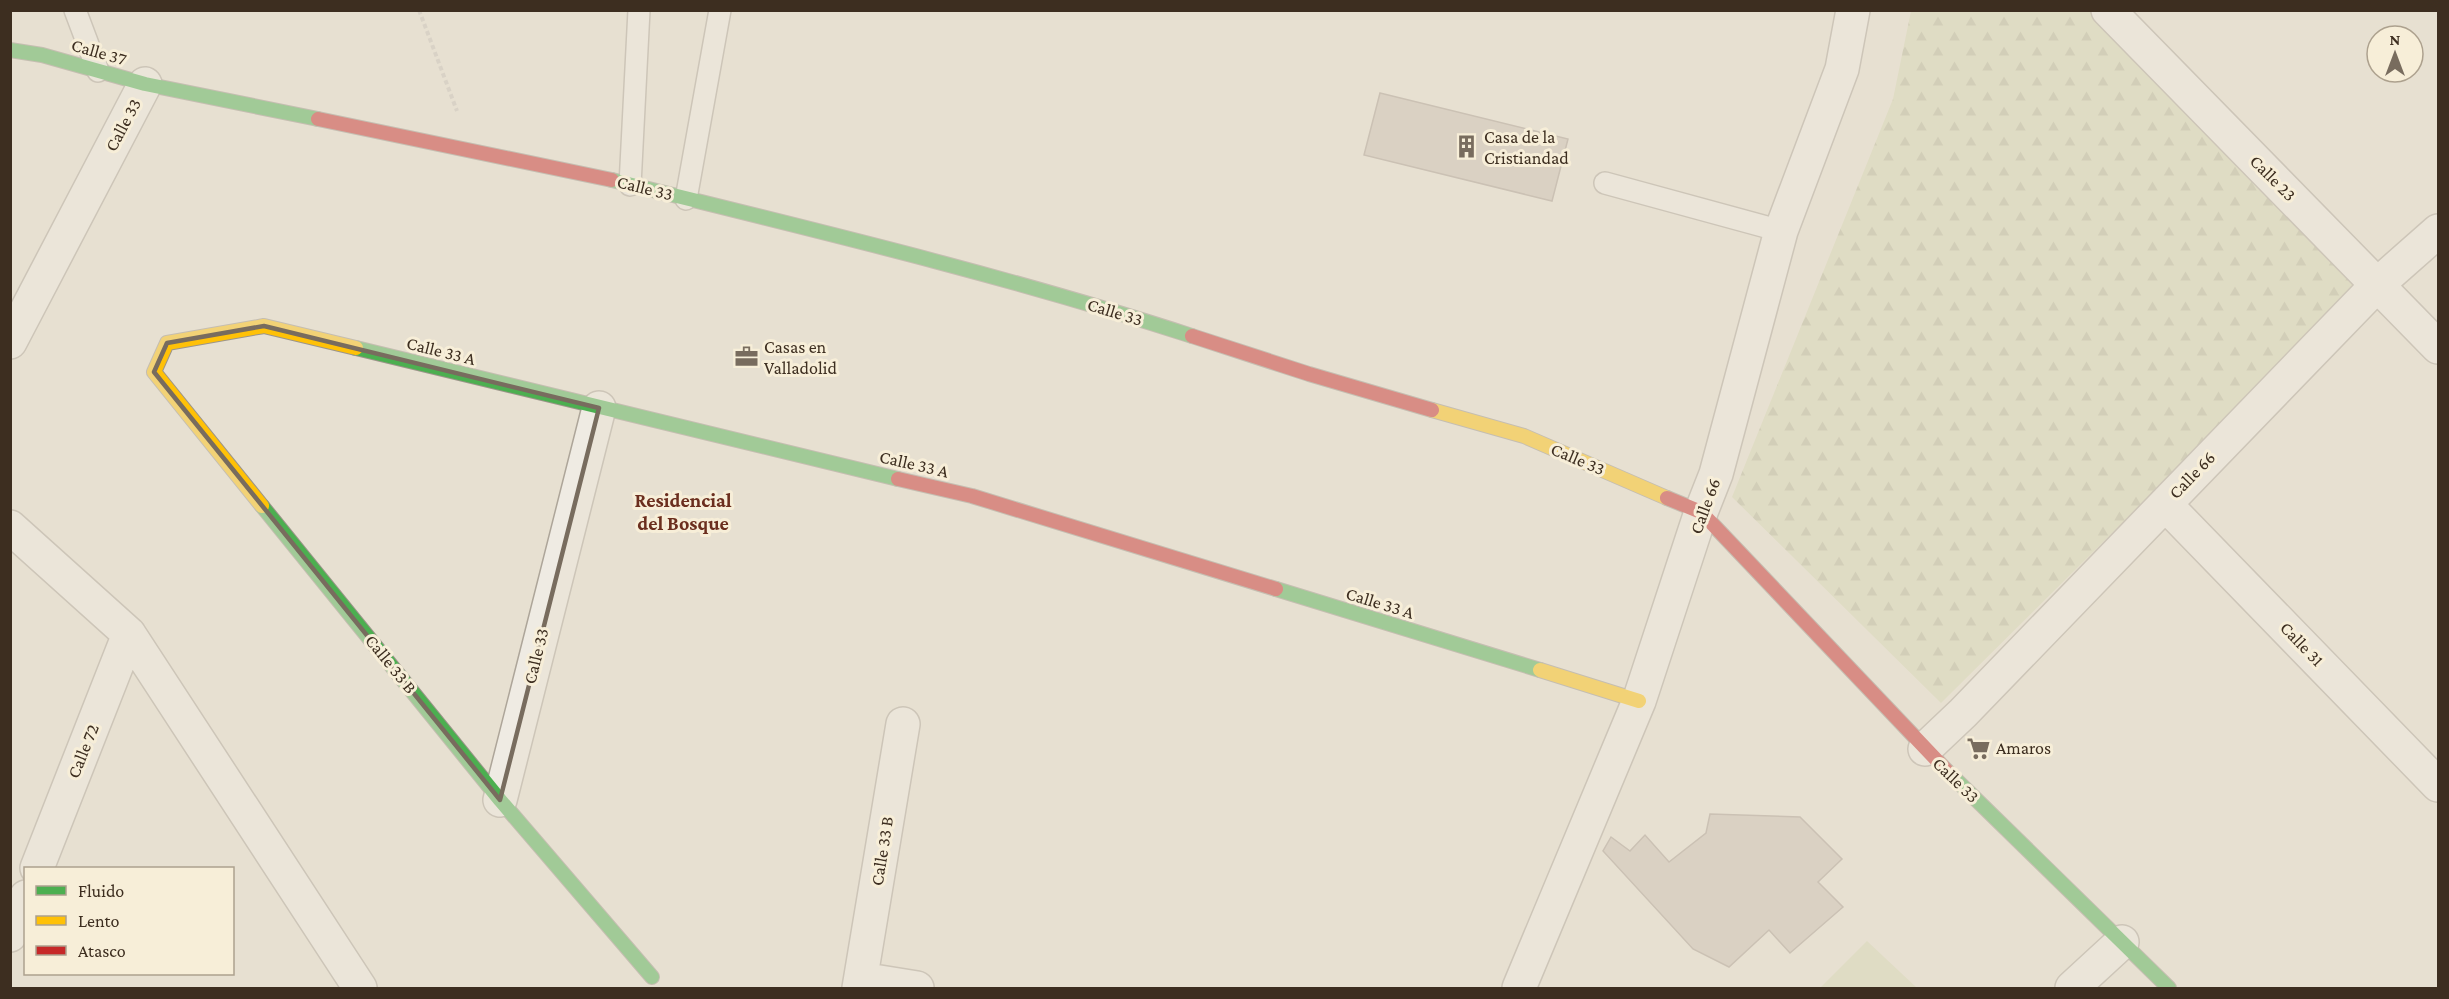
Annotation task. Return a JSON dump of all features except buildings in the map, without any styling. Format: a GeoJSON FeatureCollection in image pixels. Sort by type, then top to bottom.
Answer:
{"type":"FeatureCollection","features":[{"type":"Feature","properties":{"kind":"street","name":"Calle 66"},"geometry":{"type":"LineString","coordinates":[[1519,988],[1639,701],[1701,512],[1716,474],[1781,231],[1842,69],[1852,10]]}},
{"type":"Feature","properties":{"kind":"street","name":"Calle 23"},"geometry":{"type":"LineString","coordinates":[[2108,10],[2439,347]]}},
{"type":"Feature","properties":{"kind":"street","name":"Calle 37"},"geometry":{"type":"LineString","coordinates":[[10,50],[42,55],[145,84]]}},
{"type":"Feature","properties":{"kind":"street","name":"Calle 33"},"geometry":{"type":"LineString","coordinates":[[10,342],[145,84],[630,184],[909,254],[1121,313],[1309,374],[1524,436],[1701,512],[1925,749],[2169,988]]}},
{"type":"Feature","properties":{"kind":"street","name":"Calle 66"},"geometry":{"type":"LineString","coordinates":[[1925,749],[1963,713],[2378,284],[2439,231]]}},
{"type":"Feature","properties":{"kind":"street","name":"Calle 33 A"},"geometry":{"type":"LineString","coordinates":[[167,343],[264,326],[972,496],[1639,701]]}},
{"type":"Feature","properties":{"kind":"street","name":"Calle 33 B"},"geometry":{"type":"LineString","coordinates":[[167,343],[154,372],[500,800],[652,977]]}},
{"type":"Feature","properties":{"kind":"street","name":"Calle 33"},"geometry":{"type":"LineString","coordinates":[[500,800],[599,408]]}},
{"type":"Feature","properties":{"kind":"street","name":"Calle 31"},"geometry":{"type":"LineString","coordinates":[[2165,504],[2439,785]]}},
{"type":"Feature","properties":{"kind":"street"},"geometry":{"type":"LineString","coordinates":[[10,527],[129,634],[360,988]]}},
{"type":"Feature","properties":{"kind":"street","name":"Calle 72"},"geometry":{"type":"LineString","coordinates":[[37,867],[129,634]]}},
{"type":"Feature","properties":{"kind":"street","name":"Calle 33 B"},"geometry":{"type":"LineString","coordinates":[[903,724],[860,984],[917,988]]}},
{"type":"Feature","properties":{"kind":"street"},"geometry":{"type":"LineString","coordinates":[[10,935],[24,902]]}},
{"type":"Feature","properties":{"kind":"street"},"geometry":{"type":"LineString","coordinates":[[2072,988],[2122,942]]}},
{"type":"Feature","properties":{"kind":"lane"},"geometry":{"type":"LineString","coordinates":[[75,10],[98,71]]}},
{"type":"Feature","properties":{"kind":"lane"},"geometry":{"type":"LineString","coordinates":[[630,184],[639,10]]}},
{"type":"Feature","properties":{"kind":"lane"},"geometry":{"type":"LineString","coordinates":[[686,198],[720,10]]}},
{"type":"Feature","properties":{"kind":"lane"},"geometry":{"type":"LineString","coordinates":[[1605,183],[1781,231]]}},
{"type":"Feature","properties":{"kind":"path"},"geometry":{"type":"LineString","coordinates":[[419,10],[473,151]]}},
{"type":"Feature","properties":{"kind":"highlighted area"},"geometry":{"type":"Polygon","coordinates":[[[264,326],[599,408],[500,800],[154,372],[167,343],[264,326]]]}},
{"type":"Feature","properties":{"kind":"green space"},"geometry":{"type":"Polygon","coordinates":[[[1911,11],[2094,11],[2359,288],[1941,703],[1732,497],[1893,99],[1911,11]]]}},
{"type":"Feature","properties":{"kind":"green space"},"geometry":{"type":"Polygon","coordinates":[[[1867,941],[1917,988],[1820,988],[1867,941]]]}},
{"type":"Feature","properties":{"kind":"traffic: fast"},"geometry":{"type":"LineString","coordinates":[[10,50],[42,55],[145,84],[318,119]]}},
{"type":"Feature","properties":{"kind":"traffic: fast"},"geometry":{"type":"LineString","coordinates":[[612,180],[976,272],[1192,336]]}},
{"type":"Feature","properties":{"kind":"traffic: fast"},"geometry":{"type":"LineString","coordinates":[[356,348],[898,479]]}},
{"type":"Feature","properties":{"kind":"traffic: fast"},"geometry":{"type":"LineString","coordinates":[[262,506],[500,800],[652,977]]}},
{"type":"Feature","properties":{"kind":"traffic: fast"},"geometry":{"type":"LineString","coordinates":[[1276,589],[1540,670]]}},
{"type":"Feature","properties":{"kind":"traffic: fast"},"geometry":{"type":"LineString","coordinates":[[1947,771],[2169,988]]}},
{"type":"Feature","properties":{"kind":"traffic: slow"},"geometry":{"type":"LineString","coordinates":[[262,506],[154,372],[167,343],[264,326],[356,348]]}},
{"type":"Feature","properties":{"kind":"traffic: slow"},"geometry":{"type":"LineString","coordinates":[[1432,410],[1524,436],[1667,498]]}},
{"type":"Feature","properties":{"kind":"traffic: slow"},"geometry":{"type":"LineString","coordinates":[[1540,670],[1639,701]]}},
{"type":"Feature","properties":{"kind":"traffic: jam"},"geometry":{"type":"LineString","coordinates":[[318,119],[612,180]]}},
{"type":"Feature","properties":{"kind":"traffic: jam"},"geometry":{"type":"LineString","coordinates":[[1192,336],[1309,374],[1432,410]]}},
{"type":"Feature","properties":{"kind":"traffic: jam"},"geometry":{"type":"LineString","coordinates":[[898,479],[972,496],[1276,589]]}},
{"type":"Feature","properties":{"kind":"traffic: jam"},"geometry":{"type":"LineString","coordinates":[[1667,498],[1701,512],[1947,771]]}},
{"type":"Feature","properties":{"kind":"place","name":"Casa de la Cristiandad"},"geometry":{"type":"Point","coordinates":[1466,147]}},
{"type":"Feature","properties":{"kind":"place","name":"Casas en Valladolid"},"geometry":{"type":"Point","coordinates":[746,357]}},
{"type":"Feature","properties":{"kind":"place","name":"Amaros"},"geometry":{"type":"Point","coordinates":[1978,748]}},
{"type":"Feature","properties":{"kind":"district","name":"Residencial del Bosque"},"geometry":{"type":"Point","coordinates":[683,512]}}]}
